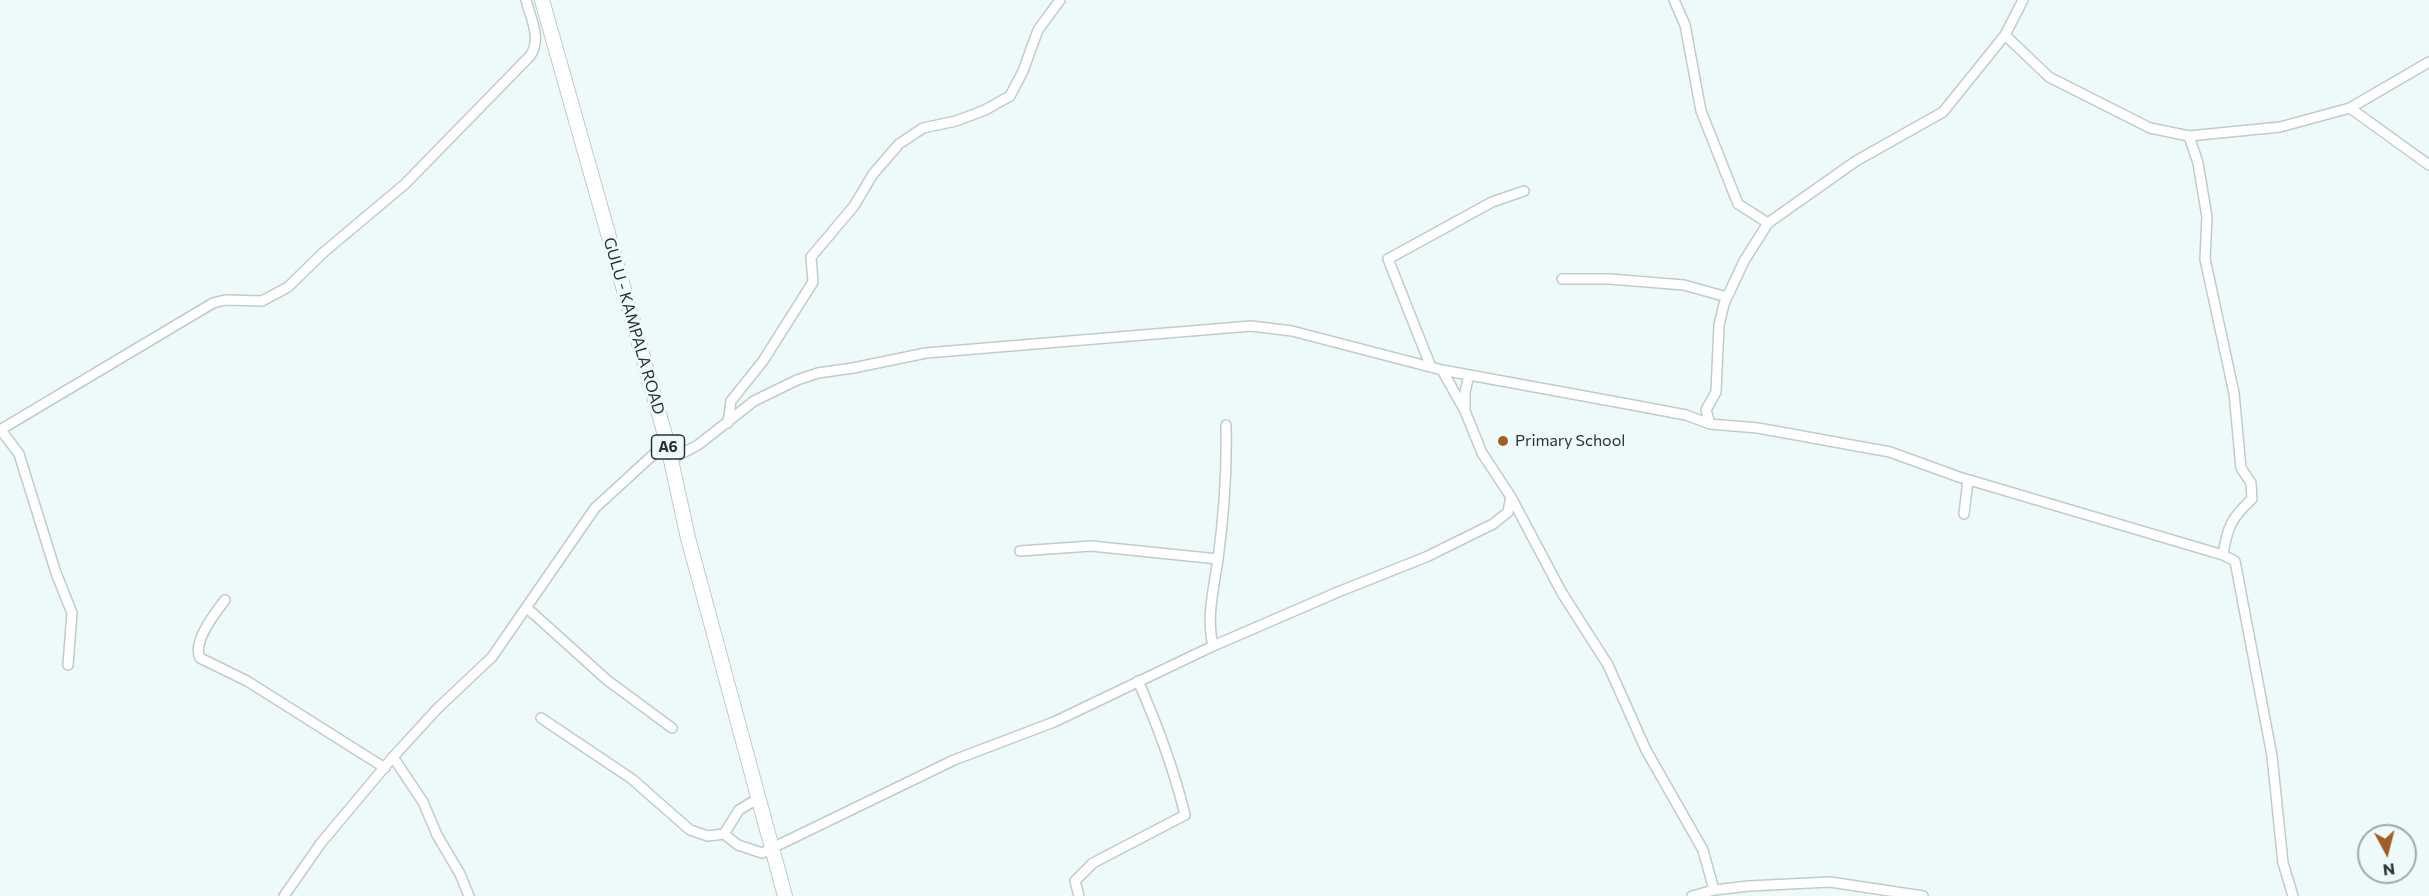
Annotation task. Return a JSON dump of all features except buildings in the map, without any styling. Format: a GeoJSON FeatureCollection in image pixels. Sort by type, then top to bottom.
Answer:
{"type":"FeatureCollection","features":[{"type":"Feature","properties":{"kind":"main road","name":"GULU - KAMPALA ROAD"},"geometry":{"type":"LineString","coordinates":[[543,0],[667,442],[688,538],[785,896]]}},
{"type":"Feature","properties":{"kind":"street"},"geometry":{"type":"LineString","coordinates":[[68,665],[72,613],[56,573],[19,454],[1,430],[213,303],[225,300],[262,301],[288,287],[324,252],[405,184],[530,56],[536,47],[537,40],[526,0]]}},
{"type":"Feature","properties":{"kind":"street"},"geometry":{"type":"LineString","coordinates":[[728,423],[731,401],[763,361],[813,282],[811,257],[854,206],[873,174],[899,144],[923,128],[956,121],[985,110],[1010,96],[1023,71],[1038,30],[1060,0]]}},
{"type":"Feature","properties":{"kind":"street"},"geometry":{"type":"LineString","coordinates":[[1674,0],[1685,25],[1701,111],[1737,204],[1768,223]]}},
{"type":"Feature","properties":{"kind":"street"},"geometry":{"type":"LineString","coordinates":[[1686,416],[1706,410],[1716,392],[1719,325],[1727,297],[1744,261],[1768,223],[1856,161],[1943,112],[2005,35],[2023,0]]}},
{"type":"Feature","properties":{"kind":"street"},"geometry":{"type":"LineString","coordinates":[[2005,35],[2049,77],[2151,128],[2189,136],[2280,128],[2350,108],[2429,62]]}},
{"type":"Feature","properties":{"kind":"street"},"geometry":{"type":"LineString","coordinates":[[2350,108],[2429,165]]}},
{"type":"Feature","properties":{"kind":"street"},"geometry":{"type":"LineString","coordinates":[[2189,136],[2198,163],[2207,217],[2205,259],[2234,393],[2241,468],[2251,483],[2252,499],[2236,513],[2227,529],[2223,555]]}},
{"type":"Feature","properties":{"kind":"street"},"geometry":{"type":"LineString","coordinates":[[1431,367],[1388,259],[1492,202],[1524,191]]}},
{"type":"Feature","properties":{"kind":"street"},"geometry":{"type":"LineString","coordinates":[[1562,279],[1610,279],[1684,285],[1727,297]]}},
{"type":"Feature","properties":{"kind":"street"},"geometry":{"type":"LineString","coordinates":[[671,459],[699,445],[754,401],[797,380],[818,373],[926,353],[1251,326],[1292,331],[1442,370],[1686,416],[1710,424],[1758,428],[1890,452],[1968,480],[2223,555],[2235,561],[2272,756],[2283,863],[2292,896]]}},
{"type":"Feature","properties":{"kind":"street"},"geometry":{"type":"LineString","coordinates":[[1442,370],[1465,411],[1482,453],[1511,497],[1562,593],[1608,665],[1646,750],[1703,850],[1714,890]]}},
{"type":"Feature","properties":{"kind":"street"},"geometry":{"type":"LineString","coordinates":[[1465,411],[1465,392],[1469,375]]}},
{"type":"Feature","properties":{"kind":"street"},"geometry":{"type":"LineString","coordinates":[[1706,410],[1710,424]]}},
{"type":"Feature","properties":{"kind":"street"},"geometry":{"type":"LineString","coordinates":[[1213,646],[1210,633],[1211,599],[1218,559],[1227,466],[1226,425]]}},
{"type":"Feature","properties":{"kind":"street"},"geometry":{"type":"LineString","coordinates":[[284,896],[321,843],[393,757],[437,709],[492,657],[595,508],[667,442]]}},
{"type":"Feature","properties":{"kind":"street"},"geometry":{"type":"LineString","coordinates":[[1964,514],[1968,480]]}},
{"type":"Feature","properties":{"kind":"street"},"geometry":{"type":"LineString","coordinates":[[541,718],[632,779],[690,830],[708,837],[724,834],[738,844],[762,853],[954,760],[1054,722],[1213,646],[1426,557],[1493,524],[1508,512],[1511,497]]}},
{"type":"Feature","properties":{"kind":"street"},"geometry":{"type":"LineString","coordinates":[[1020,551],[1091,546],[1218,559]]}},
{"type":"Feature","properties":{"kind":"street"},"geometry":{"type":"LineString","coordinates":[[225,600],[208,623],[197,648],[200,658],[248,681],[385,768]]}},
{"type":"Feature","properties":{"kind":"street"},"geometry":{"type":"LineString","coordinates":[[527,608],[607,680],[672,728]]}},
{"type":"Feature","properties":{"kind":"street"},"geometry":{"type":"LineString","coordinates":[[1079,896],[1075,881],[1093,863],[1185,815],[1174,772],[1138,681]]}},
{"type":"Feature","properties":{"kind":"street"},"geometry":{"type":"LineString","coordinates":[[393,757],[423,802],[437,835],[470,896]]}},
{"type":"Feature","properties":{"kind":"street"},"geometry":{"type":"LineString","coordinates":[[724,834],[739,810],[759,798]]}},
{"type":"Feature","properties":{"kind":"street"},"geometry":{"type":"LineString","coordinates":[[1692,896],[1714,890],[1732,892],[1830,882],[1923,896]]}},
{"type":"Feature","properties":{"kind":"place","name":"Primary School"},"geometry":{"type":"Point","coordinates":[1503,441]}}]}
